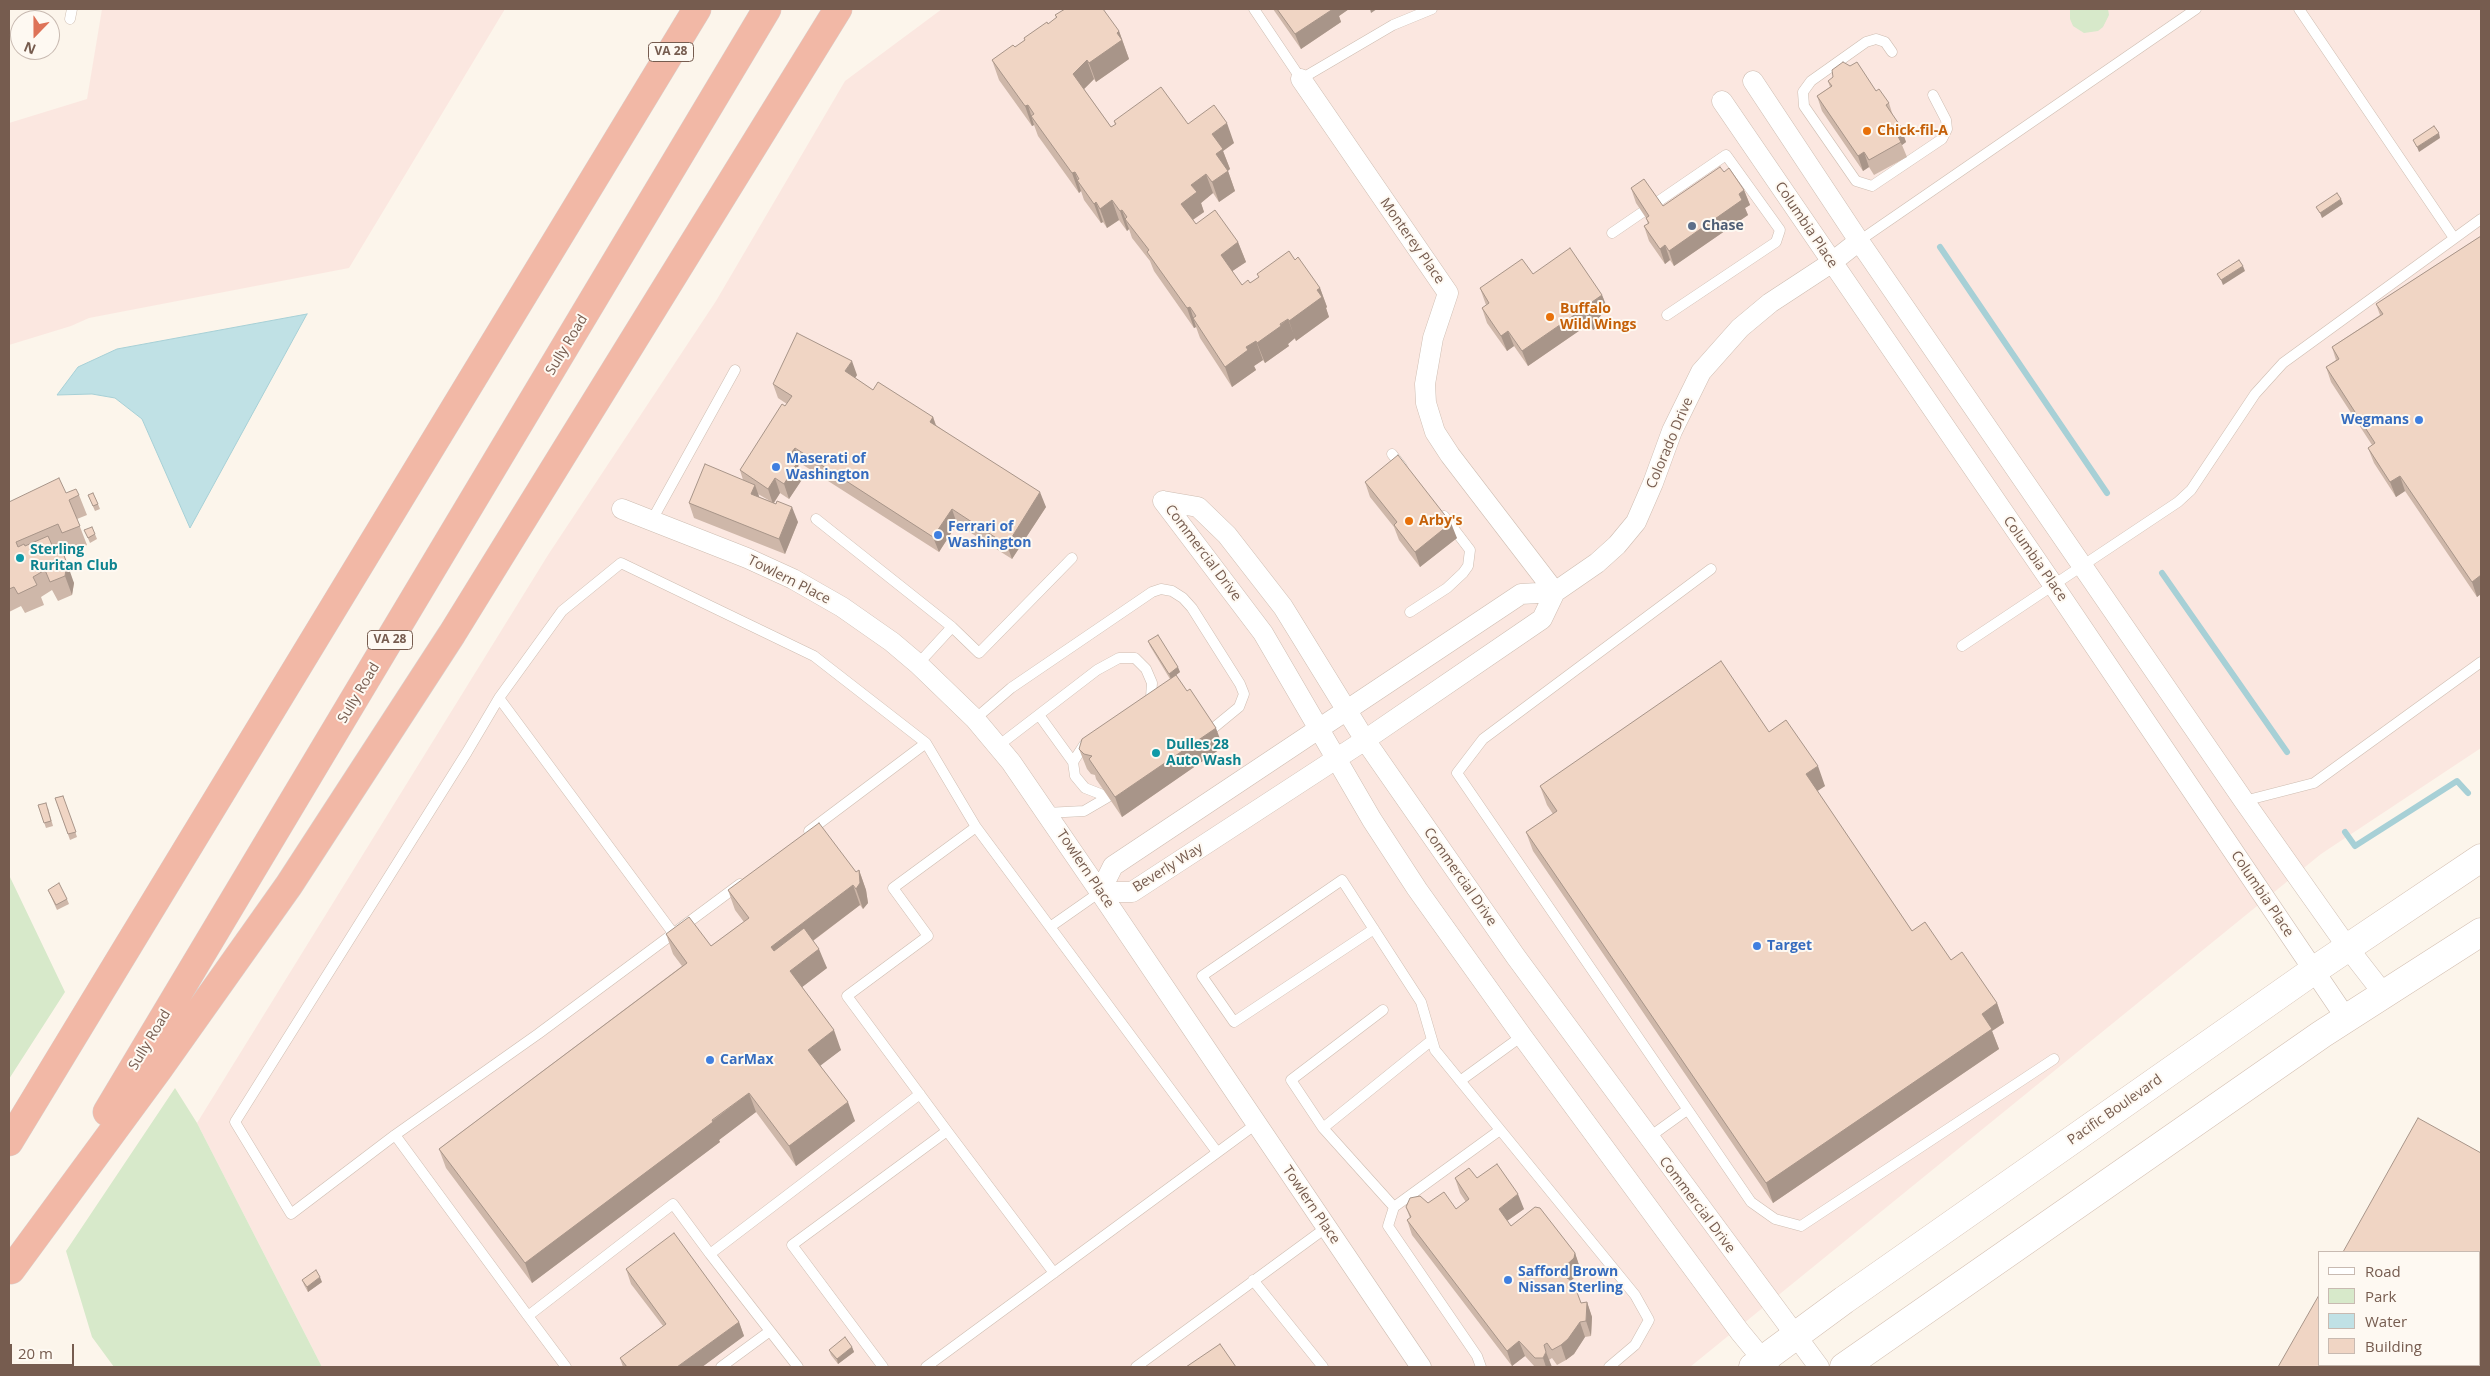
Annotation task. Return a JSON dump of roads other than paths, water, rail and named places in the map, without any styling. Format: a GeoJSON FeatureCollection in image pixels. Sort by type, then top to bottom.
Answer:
{"type":"FeatureCollection","features":[{"type":"Feature","properties":{"kind":"highway"},"geometry":{"type":"LineString","coordinates":[[645,95],[684,9]]}},
{"type":"Feature","properties":{"kind":"highway","name":"VA 28"},"geometry":{"type":"LineString","coordinates":[[9,1142],[697,9]]}},
{"type":"Feature","properties":{"kind":"highway","name":"Sully Road"},"geometry":{"type":"LineString","coordinates":[[10,1271],[100,1124],[767,9]]}},
{"type":"Feature","properties":{"kind":"highway"},"geometry":{"type":"LineString","coordinates":[[10,1271],[158,1070],[309,854],[452,634],[838,9]]}},
{"type":"Feature","properties":{"kind":"main road","name":"Pacific Boulevard"},"geometry":{"type":"LineString","coordinates":[[1761,1365],[1796,1335],[2313,971],[2481,858]]}},
{"type":"Feature","properties":{"kind":"main road"},"geometry":{"type":"LineString","coordinates":[[1844,1367],[2346,1018],[2481,932]]}},
{"type":"Feature","properties":{"kind":"street","name":"Monterey Place"},"geometry":{"type":"LineString","coordinates":[[1301,79],[1448,293],[1433,338],[1425,384],[1426,403],[1435,432],[1450,455],[1555,592]]}},
{"type":"Feature","properties":{"kind":"street"},"geometry":{"type":"LineString","coordinates":[[1752,81],[1859,241],[2244,801],[2348,948],[2383,993]]}},
{"type":"Feature","properties":{"kind":"street","name":"Columbia Place"},"geometry":{"type":"LineString","coordinates":[[1722,101],[1831,263],[2054,586],[2346,1018]]}},
{"type":"Feature","properties":{"kind":"street","name":"Colorado Drive"},"geometry":{"type":"LineString","coordinates":[[1555,592],[1598,563],[1618,545],[1636,522],[1684,404],[1701,372],[1740,328],[1770,303],[1831,263],[1859,241]]}},
{"type":"Feature","properties":{"kind":"street","name":"Commercial Drive"},"geometry":{"type":"LineString","coordinates":[[1761,1365],[1522,1036],[1418,889],[1372,820],[1263,633],[1164,501],[1198,506],[1227,535],[1283,607],[1365,740],[1516,957],[1819,1367]]}},
{"type":"Feature","properties":{"kind":"street","name":"Towlern Place"},"geometry":{"type":"LineString","coordinates":[[622,508],[747,558],[793,579],[842,607],[892,642],[918,664],[975,719],[998,746],[1046,813],[1421,1367]]}},
{"type":"Feature","properties":{"kind":"street"},"geometry":{"type":"LineString","coordinates":[[1100,892],[1113,866],[1521,594],[1555,592],[1542,619],[1365,740]]}},
{"type":"Feature","properties":{"kind":"street","name":"Beverly Way"},"geometry":{"type":"LineString","coordinates":[[1100,892],[1132,892],[1365,740]]}},
{"type":"Feature","properties":{"kind":"lane"},"geometry":{"type":"LineString","coordinates":[[1254,9],[1301,79],[1393,25],[1432,9]]}},
{"type":"Feature","properties":{"kind":"lane"},"geometry":{"type":"LineString","coordinates":[[1859,241],[2196,9]]}},
{"type":"Feature","properties":{"kind":"lane"},"geometry":{"type":"LineString","coordinates":[[2299,9],[2454,238]]}},
{"type":"Feature","properties":{"kind":"lane"},"geometry":{"type":"LineString","coordinates":[[1892,52],[1885,42],[1876,39],[1866,42],[1812,81],[1803,92],[1804,106],[1856,181],[1872,186],[1942,139],[1947,129],[1946,120],[1932,95]]}},
{"type":"Feature","properties":{"kind":"lane"},"geometry":{"type":"LineString","coordinates":[[1612,233],[1726,156],[1780,230],[1776,242],[1667,316]]}},
{"type":"Feature","properties":{"kind":"lane"},"geometry":{"type":"LineString","coordinates":[[1962,646],[2178,502],[2191,490],[2255,394],[2283,363],[2481,219]]}},
{"type":"Feature","properties":{"kind":"lane"},"geometry":{"type":"LineString","coordinates":[[652,520],[735,370]]}},
{"type":"Feature","properties":{"kind":"lane"},"geometry":{"type":"LineString","coordinates":[[1392,454],[1410,476]]}},
{"type":"Feature","properties":{"kind":"lane"},"geometry":{"type":"LineString","coordinates":[[1410,612],[1447,588],[1463,574],[1470,558],[1470,550],[1466,542],[1435,505]]}},
{"type":"Feature","properties":{"kind":"lane"},"geometry":{"type":"LineString","coordinates":[[816,519],[952,627],[979,653],[1072,558]]}},
{"type":"Feature","properties":{"kind":"lane"},"geometry":{"type":"LineString","coordinates":[[745,880],[538,1034],[395,1135],[291,1214],[235,1122],[499,698],[562,611],[621,563],[814,656],[926,743],[976,827],[1218,1152]]}},
{"type":"Feature","properties":{"kind":"lane"},"geometry":{"type":"LineString","coordinates":[[1711,569],[1483,739],[1457,773],[1751,1202],[1775,1219],[1801,1226],[2054,1059]]}},
{"type":"Feature","properties":{"kind":"lane"},"geometry":{"type":"LineString","coordinates":[[975,719],[1011,688],[1152,592],[1161,589],[1172,591],[1183,598],[1192,608],[1244,694],[1239,707],[1211,730]]}},
{"type":"Feature","properties":{"kind":"lane"},"geometry":{"type":"LineString","coordinates":[[918,664],[952,627]]}},
{"type":"Feature","properties":{"kind":"lane"},"geometry":{"type":"LineString","coordinates":[[998,746],[1097,670],[1119,658],[1136,658],[1146,669],[1152,683],[1151,697],[1144,707],[1136,711]]}},
{"type":"Feature","properties":{"kind":"lane"},"geometry":{"type":"LineString","coordinates":[[2244,801],[2314,782],[2481,662]]}},
{"type":"Feature","properties":{"kind":"lane"},"geometry":{"type":"LineString","coordinates":[[499,698],[673,933]]}},
{"type":"Feature","properties":{"kind":"lane"},"geometry":{"type":"LineString","coordinates":[[1039,715],[1073,762],[1075,776],[1086,788],[1108,797],[1084,811],[1046,813]]}},
{"type":"Feature","properties":{"kind":"lane"},"geometry":{"type":"LineString","coordinates":[[1073,762],[1084,745],[1099,736]]}},
{"type":"Feature","properties":{"kind":"lane"},"geometry":{"type":"LineString","coordinates":[[800,838],[926,743]]}},
{"type":"Feature","properties":{"kind":"lane"},"geometry":{"type":"LineString","coordinates":[[976,827],[893,888],[928,936],[847,996],[1054,1273]]}},
{"type":"Feature","properties":{"kind":"lane"},"geometry":{"type":"LineString","coordinates":[[1374,929],[1234,1022],[1202,976],[1342,880],[1374,929],[1421,1002],[1434,1050],[1635,1295],[1649,1320],[1635,1345],[1609,1367]]}},
{"type":"Feature","properties":{"kind":"lane"},"geometry":{"type":"LineString","coordinates":[[1050,927],[1100,892]]}},
{"type":"Feature","properties":{"kind":"lane"},"geometry":{"type":"LineString","coordinates":[[1383,1010],[1291,1080],[1323,1128],[1394,1207]]}},
{"type":"Feature","properties":{"kind":"lane"},"geometry":{"type":"LineString","coordinates":[[1460,1081],[1522,1036]]}},
{"type":"Feature","properties":{"kind":"lane"},"geometry":{"type":"LineString","coordinates":[[1323,1128],[1432,1040]]}},
{"type":"Feature","properties":{"kind":"lane"},"geometry":{"type":"LineString","coordinates":[[710,1254],[920,1094]]}},
{"type":"Feature","properties":{"kind":"lane"},"geometry":{"type":"LineString","coordinates":[[1648,1138],[1687,1110]]}},
{"type":"Feature","properties":{"kind":"lane"},"geometry":{"type":"LineString","coordinates":[[926,1367],[1256,1124]]}},
{"type":"Feature","properties":{"kind":"lane"},"geometry":{"type":"LineString","coordinates":[[1481,1367],[1477,1356],[1388,1226],[1394,1207],[1500,1130]]}},
{"type":"Feature","properties":{"kind":"lane"},"geometry":{"type":"LineString","coordinates":[[884,1367],[792,1245],[947,1131]]}},
{"type":"Feature","properties":{"kind":"lane"},"geometry":{"type":"LineString","coordinates":[[395,1135],[566,1367]]}},
{"type":"Feature","properties":{"kind":"lane"},"geometry":{"type":"LineString","coordinates":[[528,1316],[673,1204],[798,1367]]}},
{"type":"Feature","properties":{"kind":"lane"},"geometry":{"type":"LineString","coordinates":[[1136,1367],[1327,1227]]}},
{"type":"Feature","properties":{"kind":"lane"},"geometry":{"type":"LineString","coordinates":[[1253,1280],[1323,1367]]}},
{"type":"Feature","properties":{"kind":"lane"},"geometry":{"type":"LineString","coordinates":[[722,1367],[770,1331]]}},
{"type":"Feature","properties":{"kind":"water"},"geometry":{"type":"Polygon","coordinates":[[[307,314],[190,528],[142,419],[115,398],[92,394],[57,395],[78,367],[117,349],[307,314]]]}},
{"type":"Feature","properties":{"kind":"waterway"},"geometry":{"type":"LineString","coordinates":[[1940,247],[2107,493]]}},
{"type":"Feature","properties":{"kind":"waterway"},"geometry":{"type":"LineString","coordinates":[[2162,573],[2287,752]]}},
{"type":"Feature","properties":{"kind":"waterway"},"geometry":{"type":"LineString","coordinates":[[2345,832],[2355,846],[2457,781],[2468,793]]}},
{"type":"Feature","properties":{"kind":"place","name":"Chick-fil-A"},"geometry":{"type":"Point","coordinates":[1867,131]}},
{"type":"Feature","properties":{"kind":"place","name":"Chase"},"geometry":{"type":"Point","coordinates":[1692,226]}},
{"type":"Feature","properties":{"kind":"place","name":"Buffalo Wild Wings"},"geometry":{"type":"Point","coordinates":[1550,317]}},
{"type":"Feature","properties":{"kind":"place","name":"Wegmans"},"geometry":{"type":"Point","coordinates":[2419,420]}},
{"type":"Feature","properties":{"kind":"place","name":"Maserati of Washington"},"geometry":{"type":"Point","coordinates":[776,467]}},
{"type":"Feature","properties":{"kind":"place","name":"Arby's"},"geometry":{"type":"Point","coordinates":[1409,521]}},
{"type":"Feature","properties":{"kind":"place","name":"Ferrari of Washington"},"geometry":{"type":"Point","coordinates":[938,535]}},
{"type":"Feature","properties":{"kind":"place","name":"Sterling Ruritan Club"},"geometry":{"type":"Point","coordinates":[20,558]}},
{"type":"Feature","properties":{"kind":"place","name":"Dulles 28 Auto Wash"},"geometry":{"type":"Point","coordinates":[1156,753]}},
{"type":"Feature","properties":{"kind":"place","name":"Target"},"geometry":{"type":"Point","coordinates":[1757,946]}},
{"type":"Feature","properties":{"kind":"place","name":"CarMax"},"geometry":{"type":"Point","coordinates":[710,1060]}},
{"type":"Feature","properties":{"kind":"place","name":"Safford Brown Nissan Sterling"},"geometry":{"type":"Point","coordinates":[1508,1280]}}]}
